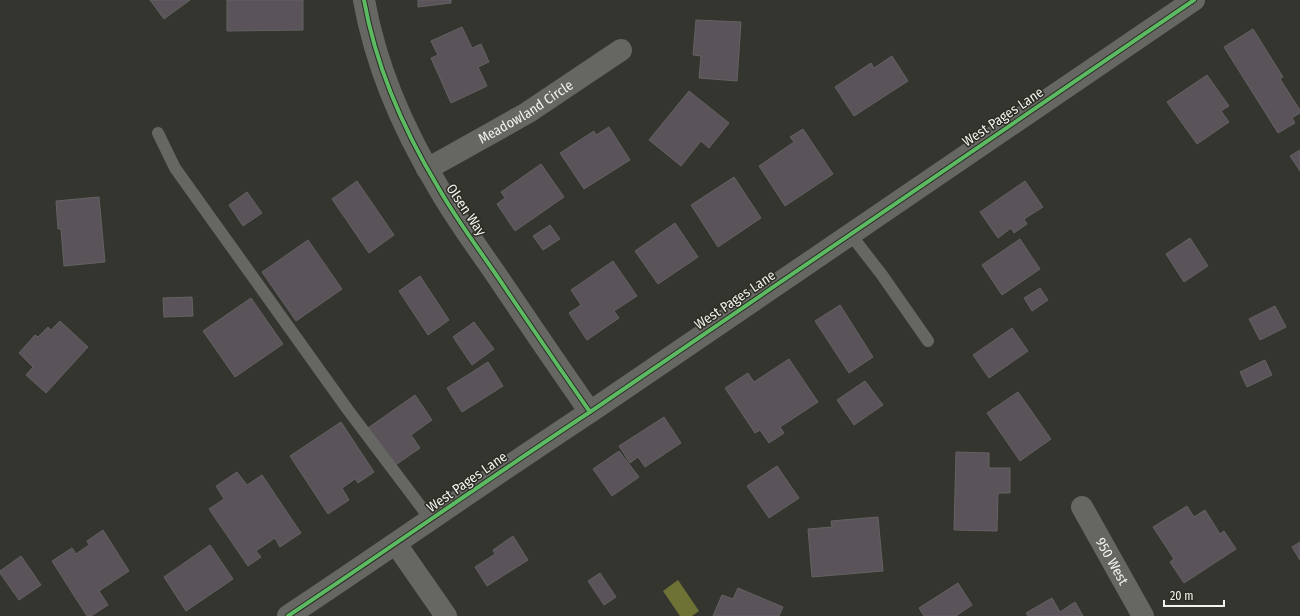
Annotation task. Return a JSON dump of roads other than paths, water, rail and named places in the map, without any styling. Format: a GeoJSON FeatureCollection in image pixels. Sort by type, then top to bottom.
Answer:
{"type":"FeatureCollection","features":[{"type":"Feature","properties":{"kind":"street","name":"Olsen Way"},"geometry":{"type":"LineString","coordinates":[[364,0],[376,51],[389,91],[427,170],[455,214],[590,412]]}},
{"type":"Feature","properties":{"kind":"street","name":"West Pages Lane"},"geometry":{"type":"LineString","coordinates":[[288,616],[1194,0]]}},
{"type":"Feature","properties":{"kind":"street","name":"Meadowland Circle"},"geometry":{"type":"LineString","coordinates":[[427,170],[527,113],[621,50]]}},
{"type":"Feature","properties":{"kind":"street","name":"950 West"},"geometry":{"type":"LineString","coordinates":[[1082,507],[1143,616]]}},
{"type":"Feature","properties":{"kind":"street"},"geometry":{"type":"LineString","coordinates":[[396,544],[446,616]]}},
{"type":"Feature","properties":{"kind":"lane"},"geometry":{"type":"LineString","coordinates":[[158,133],[175,168],[344,403],[431,520]]}},
{"type":"Feature","properties":{"kind":"lane"},"geometry":{"type":"LineString","coordinates":[[851,234],[928,341]]}}]}
